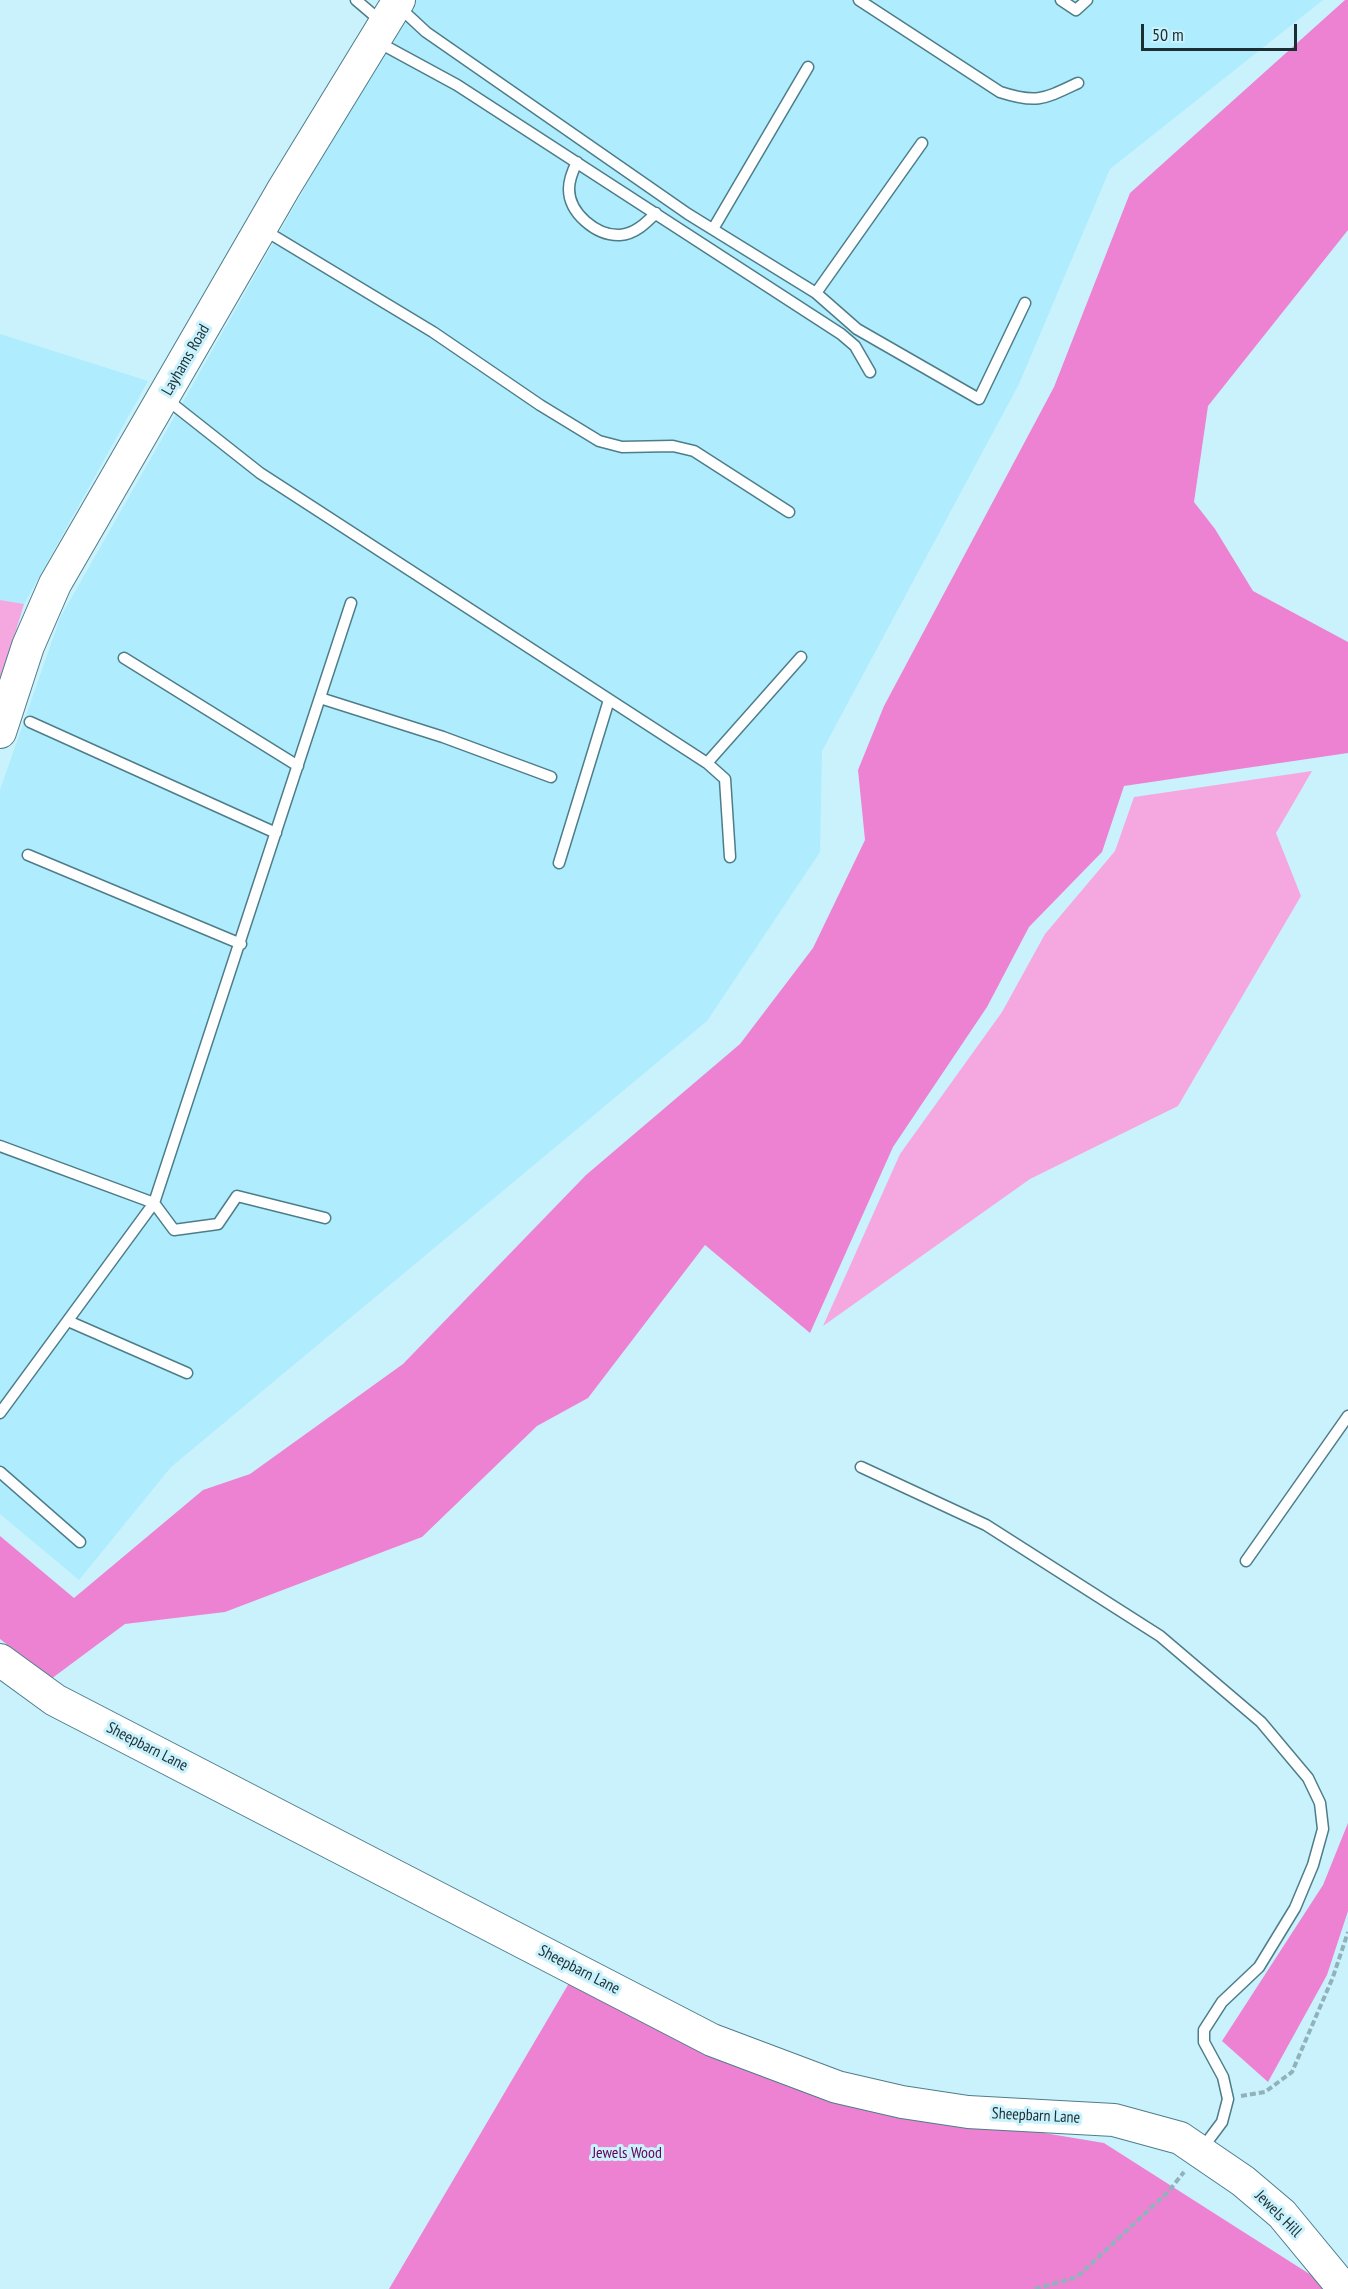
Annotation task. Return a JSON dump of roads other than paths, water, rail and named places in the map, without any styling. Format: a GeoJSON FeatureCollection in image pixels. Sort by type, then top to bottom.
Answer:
{"type":"FeatureCollection","features":[{"type":"Feature","properties":{"kind":"street","name":"Layhams Road"},"geometry":{"type":"LineString","coordinates":[[0,732],[28,646],[47,600],[261,228],[388,17]]}},
{"type":"Feature","properties":{"kind":"street","name":"Sheepbarn Lane"},"geometry":{"type":"LineString","coordinates":[[0,1660],[55,1700],[712,2040],[837,2087],[902,2102],[968,2112],[1114,2120],[1180,2138],[1201,2150]]}},
{"type":"Feature","properties":{"kind":"street","name":"Jewels Hill"},"geometry":{"type":"LineString","coordinates":[[1201,2150],[1282,2214],[1344,2289]]}},
{"type":"Feature","properties":{"kind":"lane"},"geometry":{"type":"LineString","coordinates":[[356,0],[388,17],[426,32],[713,229],[816,293],[857,328],[979,399],[1025,303]]}},
{"type":"Feature","properties":{"kind":"lane"},"geometry":{"type":"LineString","coordinates":[[859,0],[1000,92],[1018,98],[1041,100],[1078,83]]}},
{"type":"Feature","properties":{"kind":"lane"},"geometry":{"type":"LineString","coordinates":[[1061,0],[1076,10],[1087,0]]}},
{"type":"Feature","properties":{"kind":"lane"},"geometry":{"type":"LineString","coordinates":[[388,17],[457,85],[841,334],[855,346],[870,372]]}},
{"type":"Feature","properties":{"kind":"lane"},"geometry":{"type":"LineString","coordinates":[[713,229],[808,67]]}},
{"type":"Feature","properties":{"kind":"lane"},"geometry":{"type":"LineString","coordinates":[[816,293],[922,143]]}},
{"type":"Feature","properties":{"kind":"lane"},"geometry":{"type":"LineString","coordinates":[[576,162],[569,189],[571,201],[590,225],[605,232],[620,235],[635,230],[656,213]]}},
{"type":"Feature","properties":{"kind":"lane"},"geometry":{"type":"LineString","coordinates":[[261,228],[413,320],[540,405],[599,441],[622,447],[673,446],[694,452],[789,512]]}},
{"type":"Feature","properties":{"kind":"lane"},"geometry":{"type":"LineString","coordinates":[[165,398],[260,473],[707,763],[724,779],[730,857]]}},
{"type":"Feature","properties":{"kind":"lane"},"geometry":{"type":"LineString","coordinates":[[0,1413],[154,1203],[241,944],[351,603]]}},
{"type":"Feature","properties":{"kind":"lane"},"geometry":{"type":"LineString","coordinates":[[707,763],[801,657]]}},
{"type":"Feature","properties":{"kind":"lane"},"geometry":{"type":"LineString","coordinates":[[124,658],[298,766]]}},
{"type":"Feature","properties":{"kind":"lane"},"geometry":{"type":"LineString","coordinates":[[320,698],[443,737],[551,777]]}},
{"type":"Feature","properties":{"kind":"lane"},"geometry":{"type":"LineString","coordinates":[[559,863],[609,700]]}},
{"type":"Feature","properties":{"kind":"lane"},"geometry":{"type":"LineString","coordinates":[[30,722],[276,833]]}},
{"type":"Feature","properties":{"kind":"lane"},"geometry":{"type":"LineString","coordinates":[[28,855],[241,944]]}},
{"type":"Feature","properties":{"kind":"lane"},"geometry":{"type":"LineString","coordinates":[[0,1146],[154,1203],[174,1230],[218,1224],[237,1196],[324,1218]]}},
{"type":"Feature","properties":{"kind":"lane"},"geometry":{"type":"LineString","coordinates":[[68,1321],[188,1373]]}},
{"type":"Feature","properties":{"kind":"lane"},"geometry":{"type":"LineString","coordinates":[[1246,1561],[1348,1416]]}},
{"type":"Feature","properties":{"kind":"lane"},"geometry":{"type":"LineString","coordinates":[[861,1467],[986,1525],[1160,1635],[1261,1722],[1308,1778],[1320,1803],[1323,1829],[1313,1865],[1300,1898],[1259,1967],[1222,2002],[1204,2030],[1204,2042],[1223,2078],[1228,2099],[1222,2122],[1201,2150]]}},
{"type":"Feature","properties":{"kind":"lane"},"geometry":{"type":"LineString","coordinates":[[0,1472],[80,1542]]}},
{"type":"Feature","properties":{"kind":"park label","name":"Jewels Wood"},"geometry":{"type":"Point","coordinates":[627,2153]}}]}
